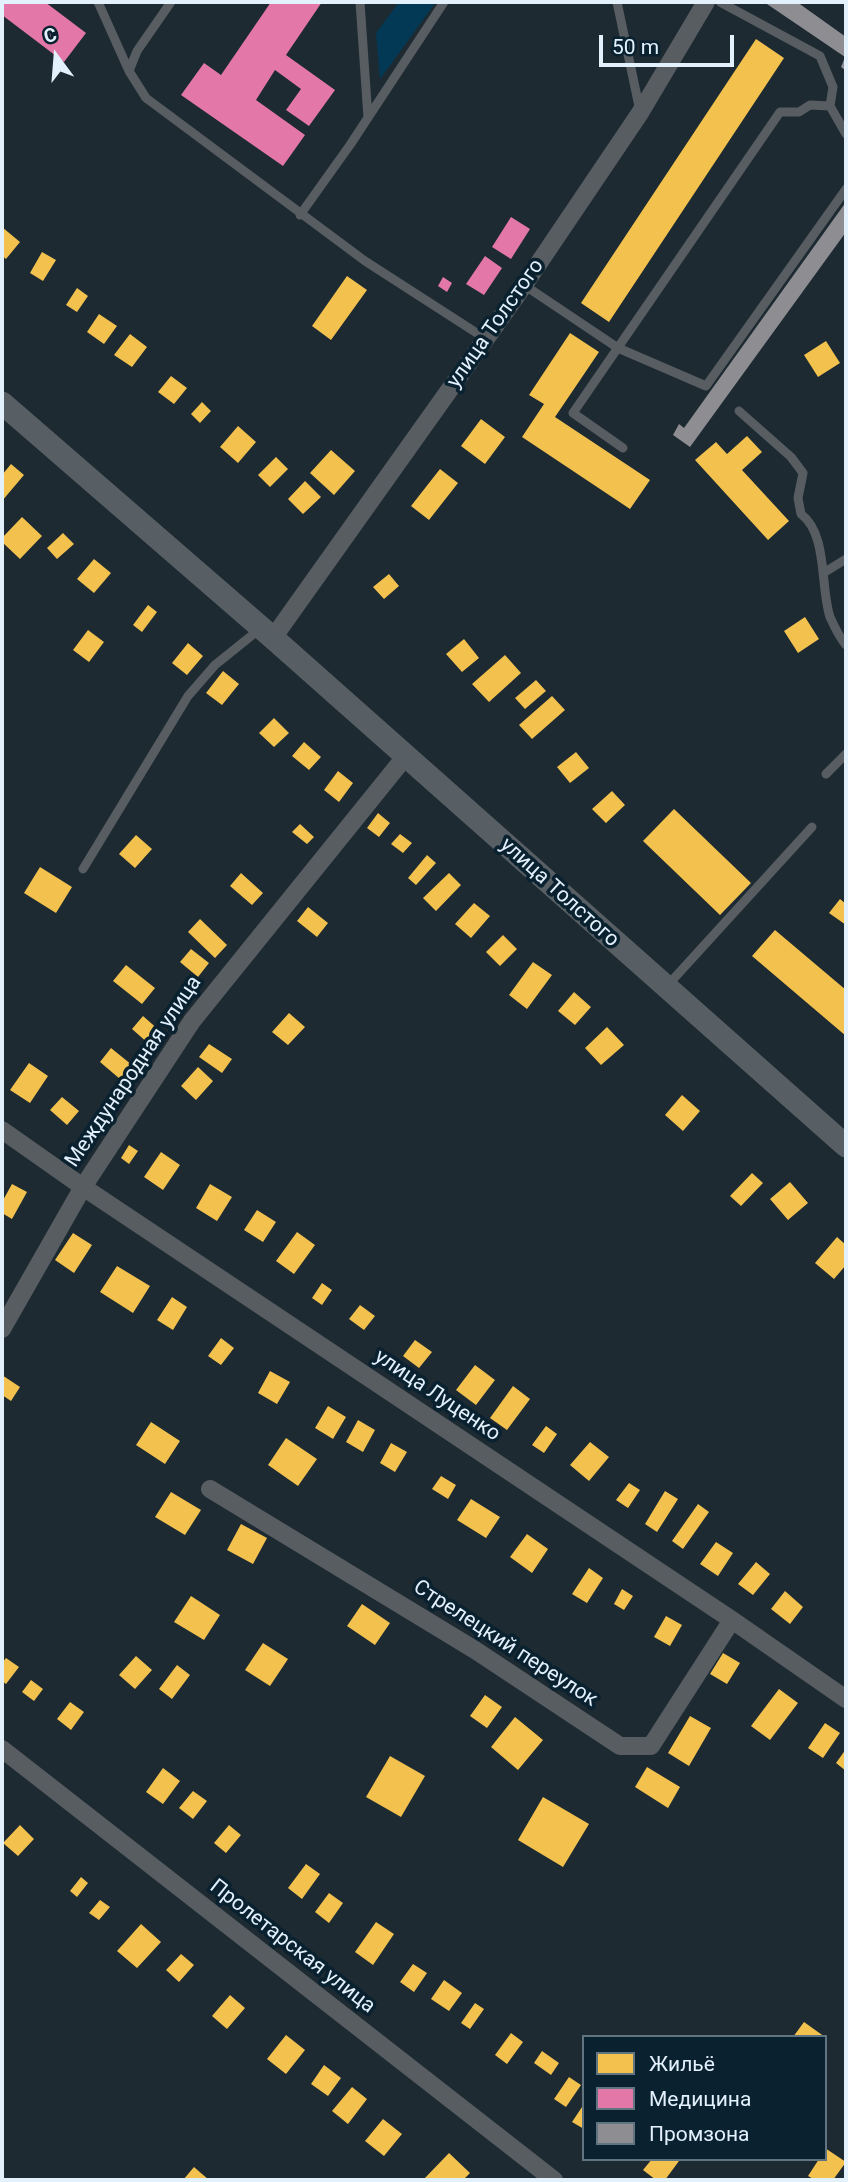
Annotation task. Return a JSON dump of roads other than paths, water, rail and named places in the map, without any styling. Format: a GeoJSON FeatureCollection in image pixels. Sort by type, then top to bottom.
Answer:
{"type":"FeatureCollection","features":[{"type":"Feature","properties":{"kind":"main road","name":"улица Толстого"},"geometry":{"type":"LineString","coordinates":[[2,403],[267,633],[846,1146]]}},
{"type":"Feature","properties":{"kind":"street","name":"улица Толстого"},"geometry":{"type":"LineString","coordinates":[[267,633],[524,285],[640,113],[706,2]]}},
{"type":"Feature","properties":{"kind":"street","name":"Международная улица"},"geometry":{"type":"LineString","coordinates":[[2,1329],[83,1187],[192,1021],[405,757]]}},
{"type":"Feature","properties":{"kind":"street","name":"улица Луценко"},"geometry":{"type":"LineString","coordinates":[[2,1130],[846,1699]]}},
{"type":"Feature","properties":{"kind":"street","name":"Стрелецкий переулок"},"geometry":{"type":"LineString","coordinates":[[210,1489],[475,1650],[620,1746],[651,1746],[732,1620]]}},
{"type":"Feature","properties":{"kind":"street","name":"Пролетарская улица"},"geometry":{"type":"LineString","coordinates":[[2,1749],[554,2180]]}},
{"type":"Feature","properties":{"kind":"lane"},"geometry":{"type":"LineString","coordinates":[[98,2],[129,71],[146,98],[300,215],[365,261],[486,339]]}},
{"type":"Feature","properties":{"kind":"lane"},"geometry":{"type":"LineString","coordinates":[[129,71],[137,51],[171,2]]}},
{"type":"Feature","properties":{"kind":"lane"},"geometry":{"type":"LineString","coordinates":[[359,2],[368,118]]}},
{"type":"Feature","properties":{"kind":"lane"},"geometry":{"type":"LineString","coordinates":[[300,215],[444,2]]}},
{"type":"Feature","properties":{"kind":"lane"},"geometry":{"type":"LineString","coordinates":[[617,2],[640,113]]}},
{"type":"Feature","properties":{"kind":"lane"},"geometry":{"type":"LineString","coordinates":[[720,2],[820,56],[833,87],[831,106],[846,134]]}},
{"type":"Feature","properties":{"kind":"lane"},"geometry":{"type":"LineString","coordinates":[[623,448],[573,414],[780,112],[799,112],[810,104],[831,106]]}},
{"type":"Feature","properties":{"kind":"lane"},"geometry":{"type":"LineString","coordinates":[[524,285],[618,348],[706,386],[846,189]]}},
{"type":"Feature","properties":{"kind":"lane"},"geometry":{"type":"LineString","coordinates":[[739,411],[791,457],[803,473],[798,498],[801,514],[811,522],[824,572],[830,616],[846,645]]}},
{"type":"Feature","properties":{"kind":"lane"},"geometry":{"type":"LineString","coordinates":[[824,572],[846,559]]}},
{"type":"Feature","properties":{"kind":"lane"},"geometry":{"type":"LineString","coordinates":[[83,869],[188,696],[215,665],[267,633]]}},
{"type":"Feature","properties":{"kind":"lane"},"geometry":{"type":"LineString","coordinates":[[827,774],[846,754]]}},
{"type":"Feature","properties":{"kind":"lane"},"geometry":{"type":"LineString","coordinates":[[666,988],[812,827]]}}]}
